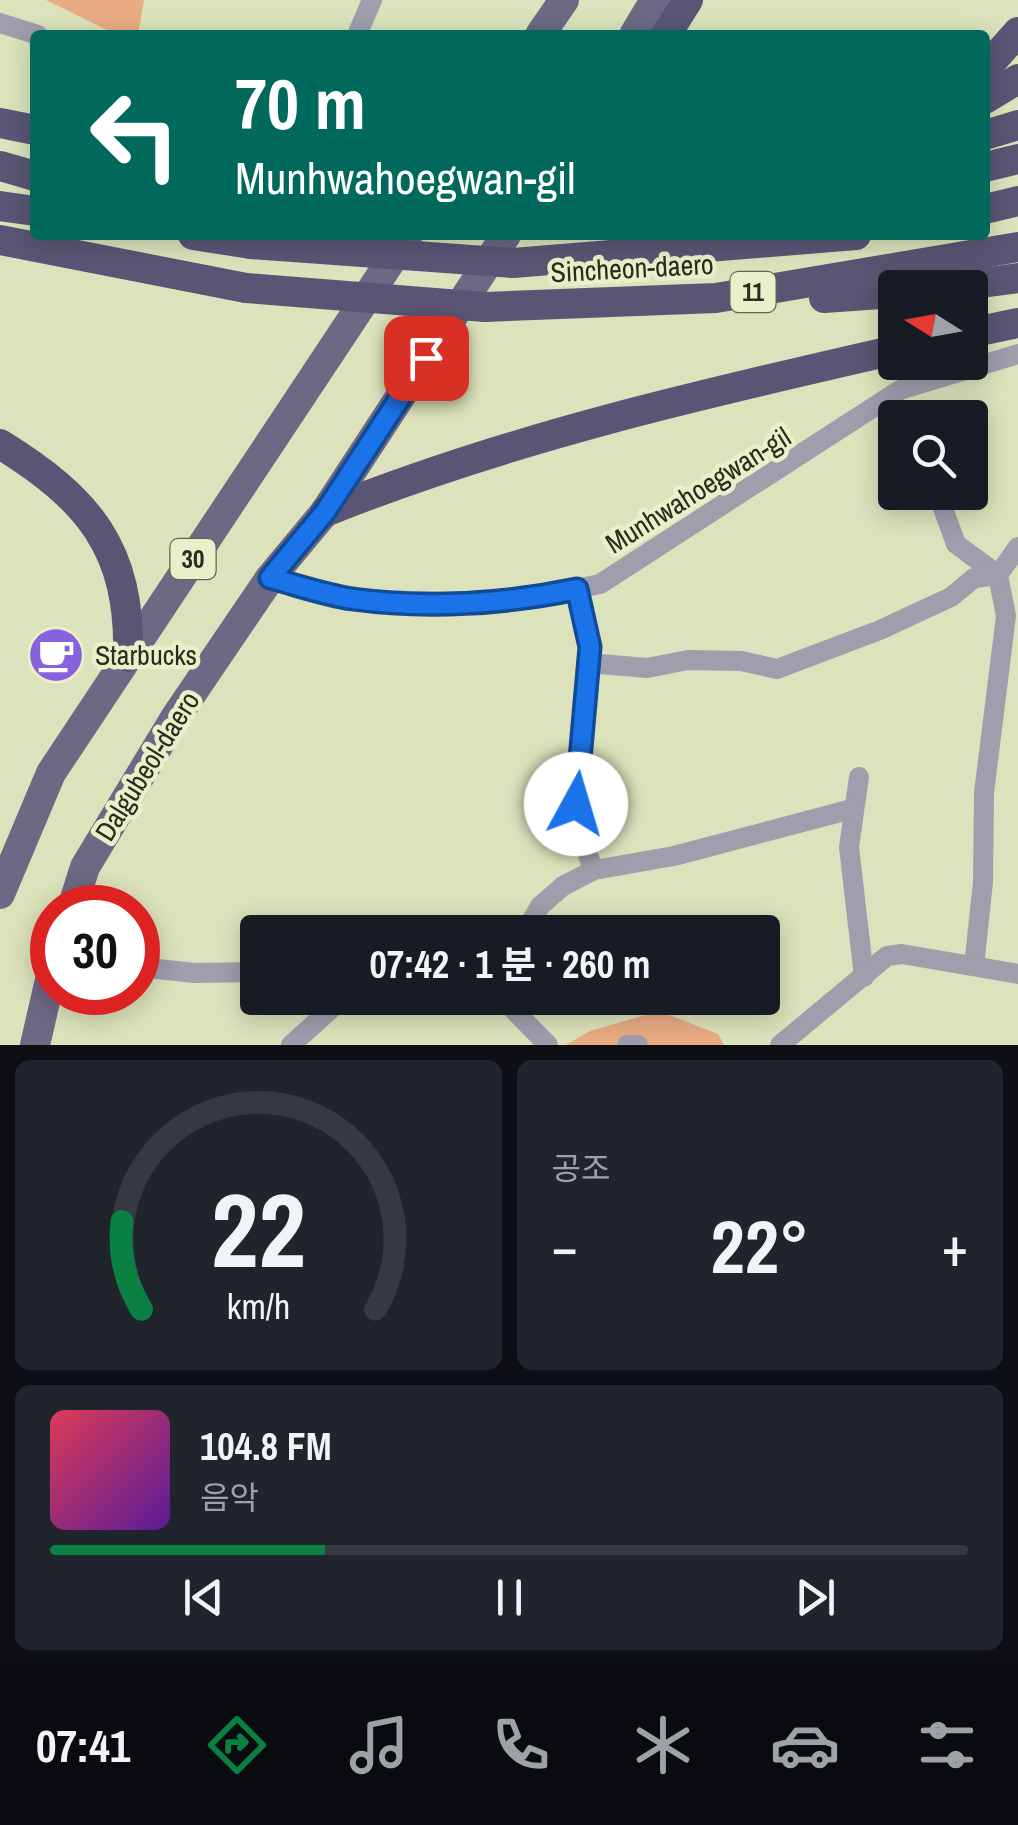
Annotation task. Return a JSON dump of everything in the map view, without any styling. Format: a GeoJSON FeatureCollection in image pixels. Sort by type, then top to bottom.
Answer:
{"type":"FeatureCollection","features":[{"type":"Feature","properties":{"kind":"highway"},"geometry":{"type":"LineString","coordinates":[[669,30],[688,0]]}},
{"type":"Feature","properties":{"kind":"highway"},"geometry":{"type":"LineString","coordinates":[[990,63],[1018,32]]}},
{"type":"Feature","properties":{"kind":"highway"},"geometry":{"type":"LineString","coordinates":[[990,95],[1018,79]]}},
{"type":"Feature","properties":{"kind":"highway"},"geometry":{"type":"LineString","coordinates":[[0,114],[30,115]]}},
{"type":"Feature","properties":{"kind":"highway"},"geometry":{"type":"LineString","coordinates":[[0,123],[30,129]]}},
{"type":"Feature","properties":{"kind":"highway"},"geometry":{"type":"LineString","coordinates":[[990,133],[1018,125]]}},
{"type":"Feature","properties":{"kind":"highway"},"geometry":{"type":"LineString","coordinates":[[990,166],[1018,159]]}},
{"type":"Feature","properties":{"kind":"highway"},"geometry":{"type":"LineString","coordinates":[[0,166],[30,175]]}},
{"type":"Feature","properties":{"kind":"highway"},"geometry":{"type":"LineString","coordinates":[[990,209],[1018,201]]}},
{"type":"Feature","properties":{"kind":"highway"},"geometry":{"type":"LineString","coordinates":[[0,206],[30,210]]}},
{"type":"Feature","properties":{"kind":"highway","name":"Sincheon-daero"},"geometry":{"type":"LineString","coordinates":[[0,240],[246,288],[485,308],[716,298],[1018,247]]}},
{"type":"Feature","properties":{"kind":"highway"},"geometry":{"type":"LineString","coordinates":[[226,240],[252,244],[510,249],[732,240]]}},
{"type":"Feature","properties":{"kind":"highway"},"geometry":{"type":"LineString","coordinates":[[988,282],[1018,278]]}},
{"type":"Feature","properties":{"kind":"highway"},"geometry":{"type":"LineString","coordinates":[[716,298],[789,300],[878,295]]}},
{"type":"Feature","properties":{"kind":"highway"},"geometry":{"type":"LineString","coordinates":[[988,329],[1018,322]]}},
{"type":"Feature","properties":{"kind":"highway"},"geometry":{"type":"LineString","coordinates":[[325,512],[508,446],[705,393],[878,354]]}},
{"type":"Feature","properties":{"kind":"highway"},"geometry":{"type":"LineString","coordinates":[[0,444],[68,492],[112,550],[125,592],[128,657]]}},
{"type":"Feature","properties":{"kind":"main road"},"geometry":{"type":"LineString","coordinates":[[543,30],[564,0]]}},
{"type":"Feature","properties":{"kind":"main road"},"geometry":{"type":"LineString","coordinates":[[637,30],[655,0]]}},
{"type":"Feature","properties":{"kind":"main road","name":"30"},"geometry":{"type":"LineString","coordinates":[[0,894],[51,773],[405,240]]}},
{"type":"Feature","properties":{"kind":"main road","name":"Dalgubeol-daero"},"geometry":{"type":"LineString","coordinates":[[81,885],[95,850],[175,718],[270,578],[325,512],[510,249]]}},
{"type":"Feature","properties":{"kind":"main road"},"geometry":{"type":"LineString","coordinates":[[35,1045],[42,1015]]}},
{"type":"Feature","properties":{"kind":"street"},"geometry":{"type":"LineString","coordinates":[[359,30],[372,0]]}},
{"type":"Feature","properties":{"kind":"street"},"geometry":{"type":"LineString","coordinates":[[0,23],[30,32]]}},
{"type":"Feature","properties":{"kind":"street","name":"Munhwahoegwan-gil"},"geometry":{"type":"LineString","coordinates":[[270,578],[352,599],[422,602],[528,599],[600,584],[892,396],[1018,354]]}},
{"type":"Feature","properties":{"kind":"street"},"geometry":{"type":"LineString","coordinates":[[892,396],[894,400]]}},
{"type":"Feature","properties":{"kind":"street"},"geometry":{"type":"LineString","coordinates":[[944,510],[956,544],[998,575],[1006,616],[984,793],[984,882],[974,966]]}},
{"type":"Feature","properties":{"kind":"street"},"geometry":{"type":"LineString","coordinates":[[589,663],[647,668],[688,660],[740,661],[777,669],[880,630],[951,597],[974,578],[998,575],[1018,547]]}},
{"type":"Feature","properties":{"kind":"street"},"geometry":{"type":"LineString","coordinates":[[577,589],[590,647],[576,804],[580,840],[594,870]]}},
{"type":"Feature","properties":{"kind":"street"},"geometry":{"type":"LineString","coordinates":[[859,777],[849,847],[864,977]]}},
{"type":"Feature","properties":{"kind":"street"},"geometry":{"type":"LineString","coordinates":[[535,915],[563,886],[594,870],[674,856],[852,809]]}},
{"type":"Feature","properties":{"kind":"street"},"geometry":{"type":"LineString","coordinates":[[780,1045],[887,956],[902,954],[1018,974]]}},
{"type":"Feature","properties":{"kind":"street"},"geometry":{"type":"LineString","coordinates":[[160,969],[240,972]]}},
{"type":"Feature","properties":{"kind":"street"},"geometry":{"type":"LineString","coordinates":[[290,1045],[324,1015]]}},
{"type":"Feature","properties":{"kind":"street"},"geometry":{"type":"LineString","coordinates":[[519,1015],[548,1045]]}},
{"type":"Feature","properties":{"kind":"street"},"geometry":{"type":"LineString","coordinates":[[626,1045],[638,1045]]}},
{"type":"Feature","properties":{"kind":"shaded area"},"geometry":{"type":"Polygon","coordinates":[[[46,0],[144,0],[139,30],[107,30],[46,0]]]}},
{"type":"Feature","properties":{"kind":"shaded area"},"geometry":{"type":"Polygon","coordinates":[[[645,1015],[669,1015],[718,1034],[724,1045],[566,1045],[590,1031],[645,1015]]]}},
{"type":"Feature","properties":{"kind":"place","name":"Starbucks"},"geometry":{"type":"Point","coordinates":[56,655]}},
{"type":"Feature","properties":{"kind":"route"},"geometry":{"type":"LineString","coordinates":[[426,358],[325,512],[270,578],[352,599],[528,599],[577,589],[590,647],[576,804]]}}]}
